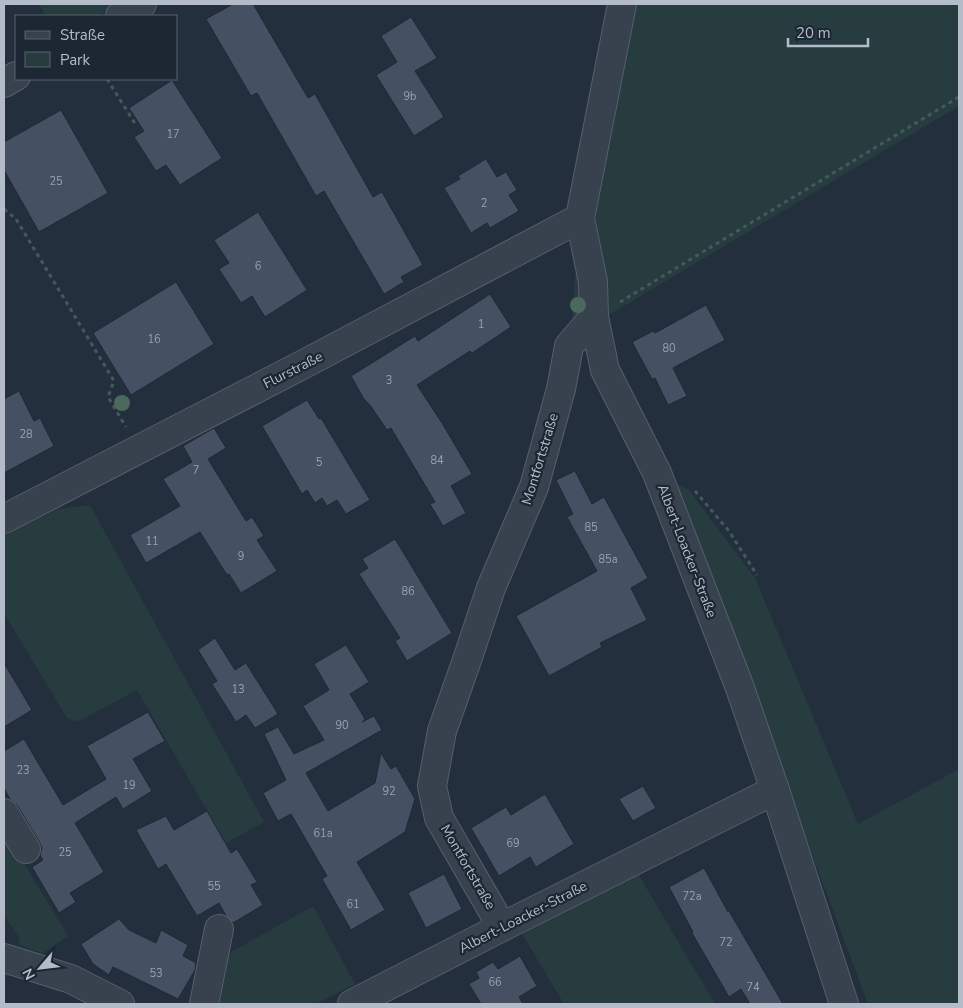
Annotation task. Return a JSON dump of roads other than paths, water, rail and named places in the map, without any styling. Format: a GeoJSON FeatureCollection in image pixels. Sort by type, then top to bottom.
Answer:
{"type":"FeatureCollection","features":[{"type":"Feature","properties":{"kind":"street"},"geometry":{"type":"LineString","coordinates":[[122,15],[142,4]]}},
{"type":"Feature","properties":{"kind":"street"},"geometry":{"type":"LineString","coordinates":[[594,317],[593,282],[580,218],[622,4]]}},
{"type":"Feature","properties":{"kind":"street"},"geometry":{"type":"LineString","coordinates":[[4,83],[15,77]]}},
{"type":"Feature","properties":{"kind":"street","name":"Flurstraße"},"geometry":{"type":"LineString","coordinates":[[4,519],[304,364],[580,218]]}},
{"type":"Feature","properties":{"kind":"street","name":"Albert-Loacker-Straße"},"geometry":{"type":"LineString","coordinates":[[594,317],[605,370],[657,473],[740,688],[844,1004]]}},
{"type":"Feature","properties":{"kind":"street","name":"Montfortstraße"},"geometry":{"type":"LineString","coordinates":[[502,926],[439,818],[432,786],[442,731],[491,588],[534,487],[560,388],[568,346],[594,317]]}},
{"type":"Feature","properties":{"kind":"street","name":"Albert-Loacker-Straße"},"geometry":{"type":"LineString","coordinates":[[352,1004],[502,926],[775,790]]}},
{"type":"Feature","properties":{"kind":"street"},"geometry":{"type":"LineString","coordinates":[[4,813],[26,849]]}},
{"type":"Feature","properties":{"kind":"street"},"geometry":{"type":"LineString","coordinates":[[204,1004],[219,929]]}},
{"type":"Feature","properties":{"kind":"street"},"geometry":{"type":"LineString","coordinates":[[4,958],[71,979],[120,1004]]}}]}
